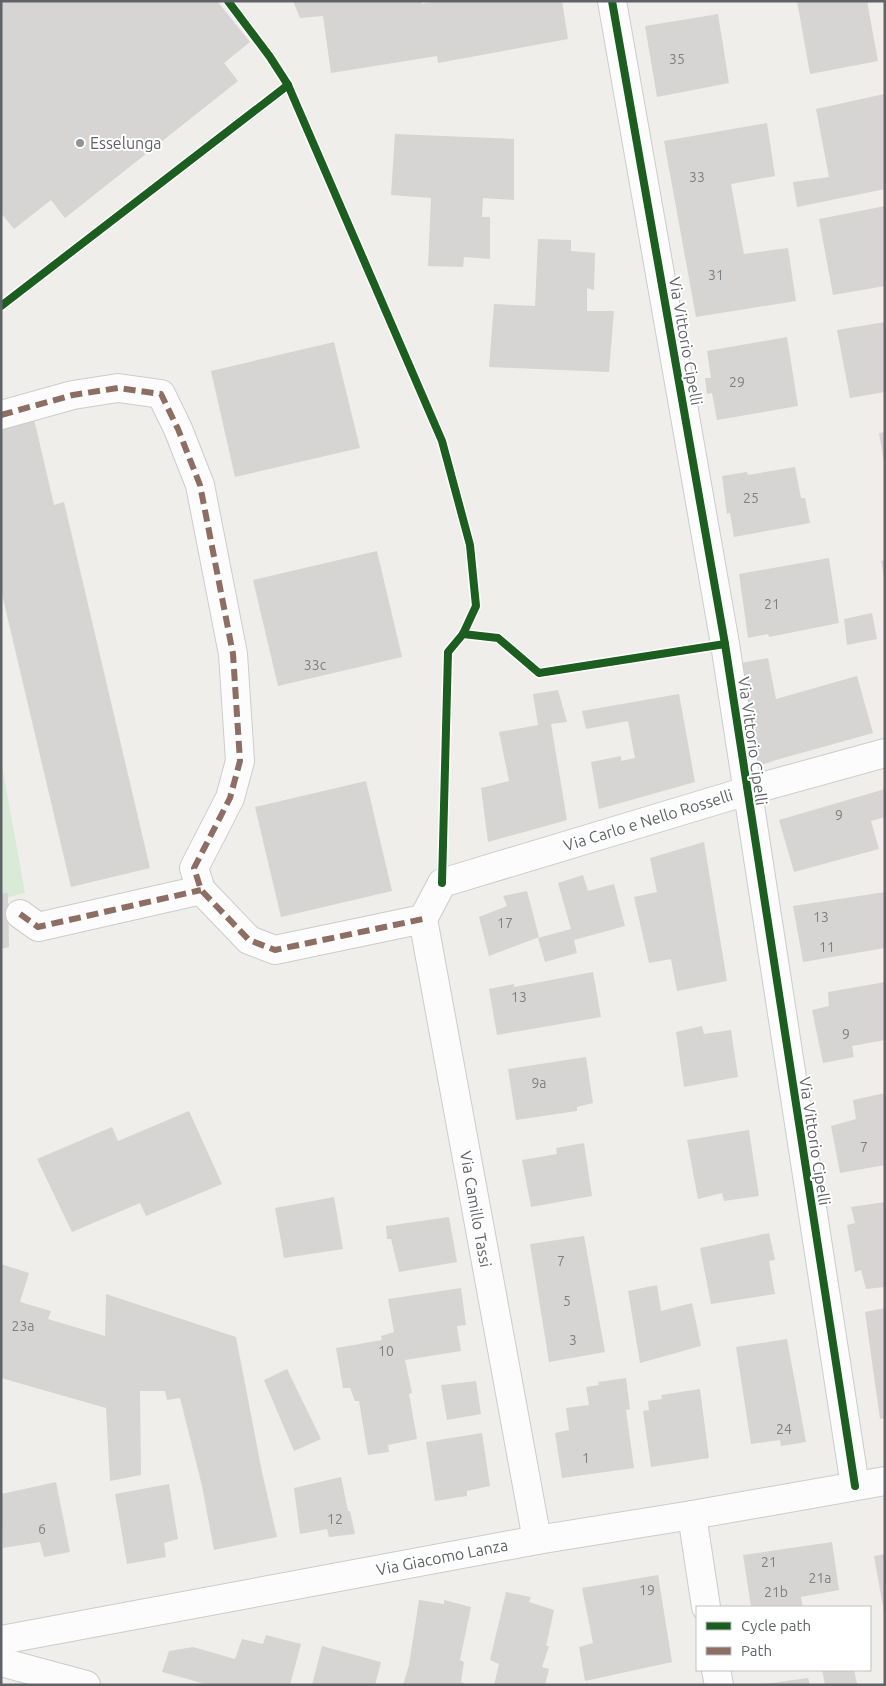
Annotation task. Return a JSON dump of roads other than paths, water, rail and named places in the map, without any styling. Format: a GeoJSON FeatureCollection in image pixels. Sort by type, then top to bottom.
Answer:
{"type":"FeatureCollection","features":[{"type":"Feature","properties":{"kind":"street","name":"Via Vittorio Cipelli"},"geometry":{"type":"LineString","coordinates":[[612,1],[725,644],[855,1486]]}},
{"type":"Feature","properties":{"kind":"street"},"geometry":{"type":"LineString","coordinates":[[1,415],[73,396],[118,388],[161,394],[178,429],[200,485],[231,645],[240,761],[230,798],[194,868],[201,890],[249,940],[275,950],[423,919]]}},
{"type":"Feature","properties":{"kind":"street","name":"Via Carlo e Nello Rosselli"},"geometry":{"type":"LineString","coordinates":[[423,919],[442,883],[747,791],[885,753]]}},
{"type":"Feature","properties":{"kind":"street"},"geometry":{"type":"LineString","coordinates":[[20,914],[38,926],[201,890]]}},
{"type":"Feature","properties":{"kind":"street","name":"Via Camillo Tassi"},"geometry":{"type":"LineString","coordinates":[[423,919],[537,1540]]}},
{"type":"Feature","properties":{"kind":"street","name":"Via Giacomo Lanza"},"geometry":{"type":"LineString","coordinates":[[1,1640],[537,1540],[885,1481]]}},
{"type":"Feature","properties":{"kind":"street"},"geometry":{"type":"LineString","coordinates":[[692,1515],[706,1606]]}},
{"type":"Feature","properties":{"kind":"street"},"geometry":{"type":"LineString","coordinates":[[1,1662],[86,1685]]}},
{"type":"Feature","properties":{"kind":"street"},"geometry":{"type":"LineString","coordinates":[[716,1671],[719,1685]]}},
{"type":"Feature","properties":{"kind":"place","name":"Esselunga"},"geometry":{"type":"Point","coordinates":[80,143]}}]}
